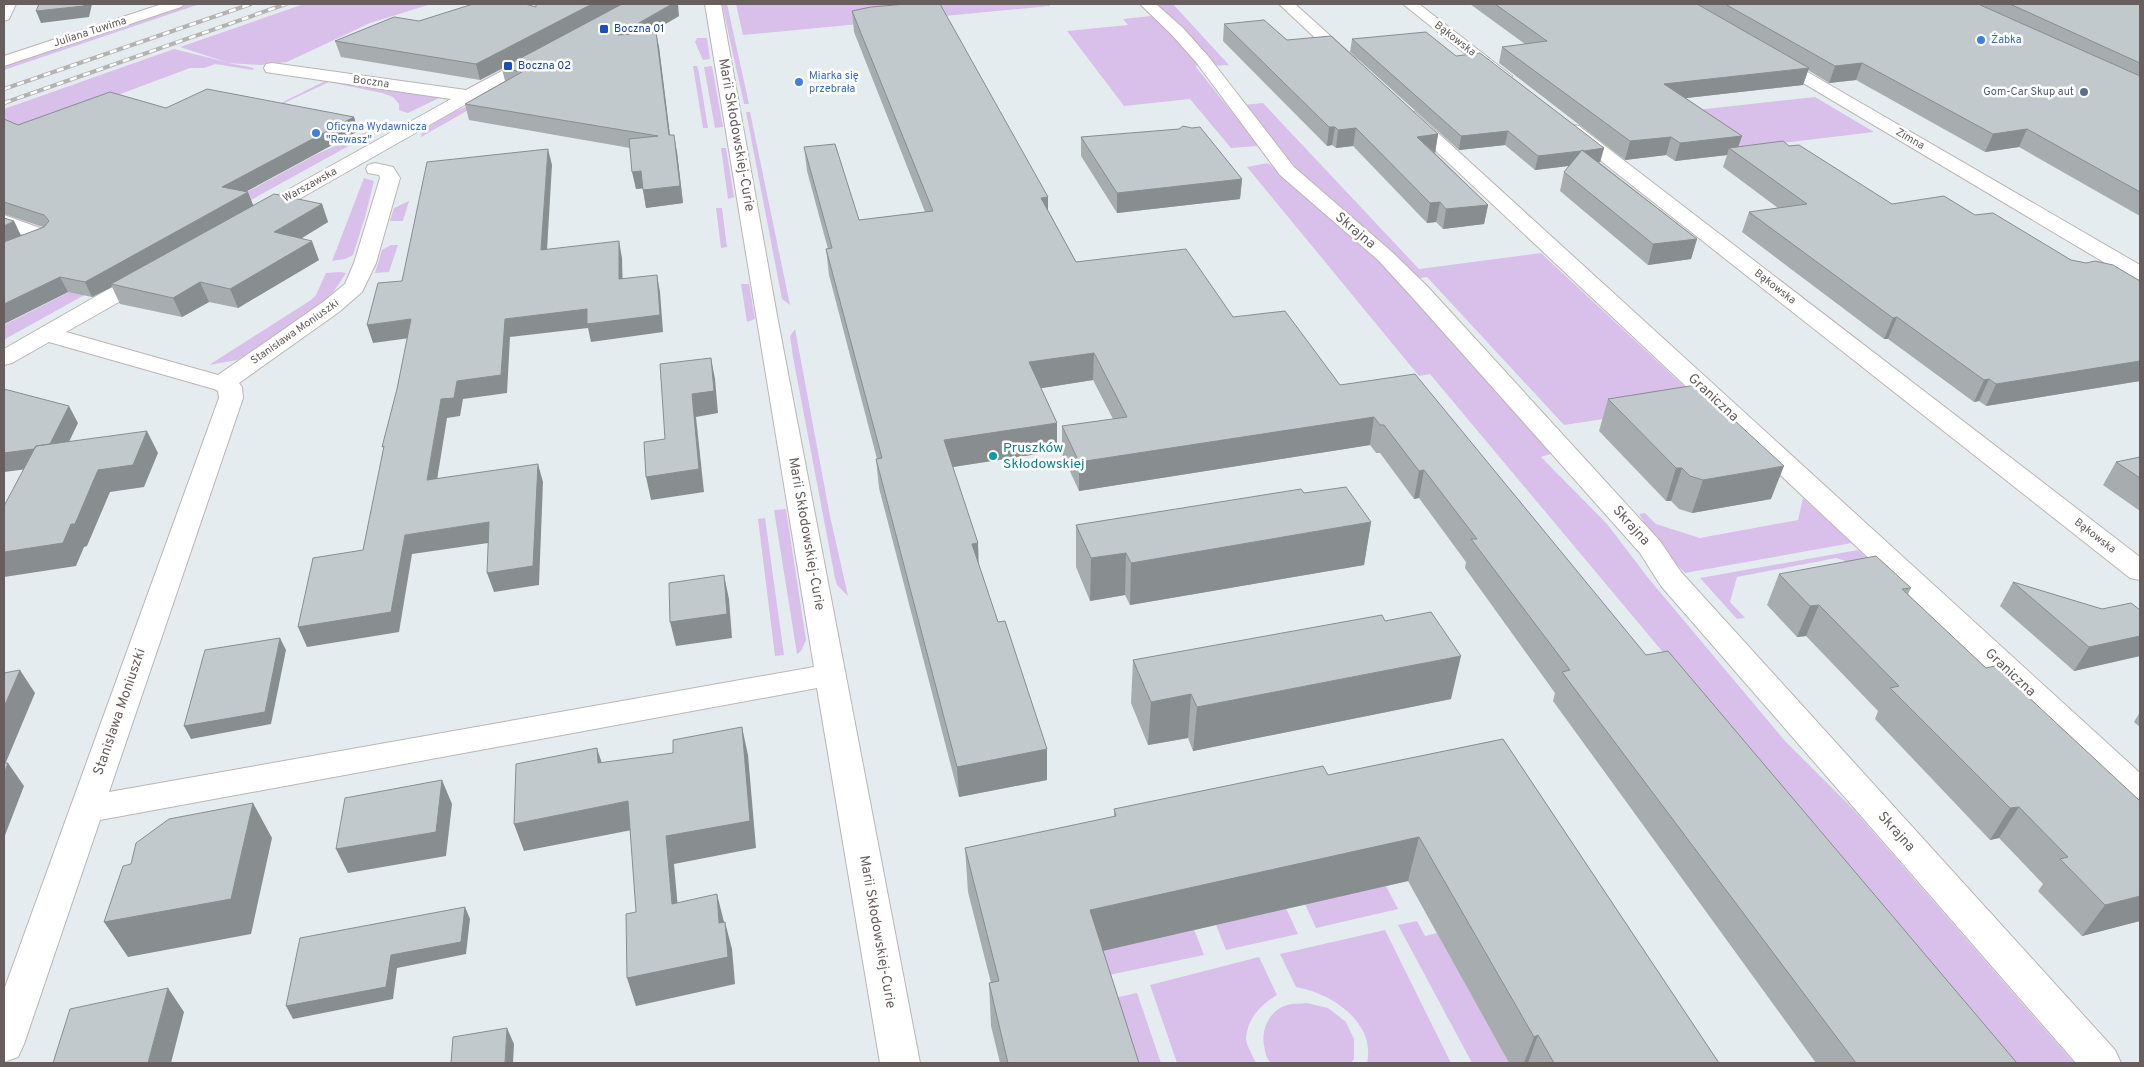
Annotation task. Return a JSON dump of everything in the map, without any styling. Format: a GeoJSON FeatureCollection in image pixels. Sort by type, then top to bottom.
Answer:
{"type":"FeatureCollection","features":[{"type":"Feature","properties":{"kind":"street"},"geometry":{"type":"LineString","coordinates":[[4,16],[8,4]]}},
{"type":"Feature","properties":{"kind":"street","name":"Juliana Tuwima"},"geometry":{"type":"LineString","coordinates":[[4,61],[176,4]]}},
{"type":"Feature","properties":{"kind":"street","name":"Marii Skłodowskiej-Curie"},"geometry":{"type":"LineString","coordinates":[[713,4],[767,321],[900,1063]]}},
{"type":"Feature","properties":{"kind":"street","name":"Skrajna"},"geometry":{"type":"LineString","coordinates":[[1147,4],[1178,31],[1202,59],[1287,171],[1402,273],[1558,445],[1650,548],[1671,579],[2100,1063]]}},
{"type":"Feature","properties":{"kind":"street"},"geometry":{"type":"LineString","coordinates":[[1286,4],[1369,79]]}},
{"type":"Feature","properties":{"kind":"street","name":"Bąkowska"},"geometry":{"type":"LineString","coordinates":[[1410,4],[1518,87]]}},
{"type":"Feature","properties":{"kind":"street","name":"Zimna"},"geometry":{"type":"LineString","coordinates":[[1757,49],[2140,274]]}},
{"type":"Feature","properties":{"kind":"street","name":"Warszawska"},"geometry":{"type":"LineString","coordinates":[[239,225],[550,50]]}},
{"type":"Feature","properties":{"kind":"street","name":"Boczna"},"geometry":{"type":"LineString","coordinates":[[272,68],[469,96]]}},
{"type":"Feature","properties":{"kind":"street","name":"Graniczna"},"geometry":{"type":"LineString","coordinates":[[1390,99],[2140,793]]}},
{"type":"Feature","properties":{"kind":"street","name":"Bąkowska"},"geometry":{"type":"LineString","coordinates":[[1556,117],[2140,571]]}},
{"type":"Feature","properties":{"kind":"street","name":"Stanisława Moniuszki"},"geometry":{"type":"LineString","coordinates":[[222,384],[331,307],[354,287],[366,263],[390,178],[386,171],[375,169]]}},
{"type":"Feature","properties":{"kind":"street"},"geometry":{"type":"LineString","coordinates":[[4,221],[44,236],[4,253]]}},
{"type":"Feature","properties":{"kind":"street"},"geometry":{"type":"LineString","coordinates":[[4,358],[164,268]]}},
{"type":"Feature","properties":{"kind":"street"},"geometry":{"type":"LineString","coordinates":[[47,334],[222,384]]}},
{"type":"Feature","properties":{"kind":"street","name":"Stanisława Moniuszki"},"geometry":{"type":"LineString","coordinates":[[4,1044],[231,398],[230,387],[222,384]]}},
{"type":"Feature","properties":{"kind":"street"},"geometry":{"type":"LineString","coordinates":[[86,809],[831,675]]}},
{"type":"Feature","properties":{"kind":"shaded area"},"geometry":{"type":"Polygon","coordinates":[[[188,4],[200,4],[4,70],[4,65],[188,4]]]}},
{"type":"Feature","properties":{"kind":"shaded area"},"geometry":{"type":"Polygon","coordinates":[[[304,4],[431,4],[370,23],[287,62],[261,65],[228,63],[254,68],[253,70],[215,64],[204,68],[190,68],[67,114],[4,133],[4,109],[174,49],[226,62],[180,47],[304,4]]]}},
{"type":"Feature","properties":{"kind":"shaded area"},"geometry":{"type":"Polygon","coordinates":[[[722,4],[727,4],[749,104],[744,104],[722,4]]]}},
{"type":"Feature","properties":{"kind":"shaded area"},"geometry":{"type":"Polygon","coordinates":[[[736,4],[1048,4],[1050,6],[743,35],[736,4]]]}},
{"type":"Feature","properties":{"kind":"shaded area"},"geometry":{"type":"Polygon","coordinates":[[[1153,4],[1173,4],[1229,65],[1212,66],[1153,4]]]}},
{"type":"Feature","properties":{"kind":"shaded area"},"geometry":{"type":"Polygon","coordinates":[[[1151,16],[1161,22],[1198,63],[1196,67],[1259,146],[1231,148],[1190,99],[1124,106],[1067,31],[1128,25],[1123,19],[1151,16]]]}},
{"type":"Feature","properties":{"kind":"shaded area"},"geometry":{"type":"Polygon","coordinates":[[[697,38],[707,38],[710,59],[703,60],[695,42],[697,38]]]}},
{"type":"Feature","properties":{"kind":"shaded area"},"geometry":{"type":"Polygon","coordinates":[[[693,66],[697,66],[699,73],[708,128],[703,128],[693,66]]]}},
{"type":"Feature","properties":{"kind":"shaded area"},"geometry":{"type":"Polygon","coordinates":[[[712,66],[723,127],[715,128],[704,67],[712,66]]]}},
{"type":"Feature","properties":{"kind":"shaded area"},"geometry":{"type":"Polygon","coordinates":[[[327,80],[441,97],[408,113],[399,110],[399,104],[393,97],[329,82],[225,131],[327,80]]]}},
{"type":"Feature","properties":{"kind":"shaded area"},"geometry":{"type":"Polygon","coordinates":[[[1815,97],[1874,132],[1733,149],[1678,112],[1815,97]]]}},
{"type":"Feature","properties":{"kind":"shaded area"},"geometry":{"type":"Polygon","coordinates":[[[1263,103],[1419,269],[1541,253],[1703,404],[1564,425],[1427,277],[1415,279],[1292,165],[1243,105],[1263,103]]]}},
{"type":"Feature","properties":{"kind":"shaded area"},"geometry":{"type":"Polygon","coordinates":[[[474,104],[479,104],[421,137],[422,132],[440,119],[474,104]]]}},
{"type":"Feature","properties":{"kind":"shaded area"},"geometry":{"type":"Polygon","coordinates":[[[746,112],[750,112],[790,305],[782,299],[746,112]]]}},
{"type":"Feature","properties":{"kind":"shaded area"},"geometry":{"type":"Polygon","coordinates":[[[394,121],[191,233],[179,229],[315,155],[394,121]]]}},
{"type":"Feature","properties":{"kind":"shaded area"},"geometry":{"type":"Polygon","coordinates":[[[721,148],[726,148],[734,197],[728,199],[721,148]]]}},
{"type":"Feature","properties":{"kind":"shaded area"},"geometry":{"type":"Polygon","coordinates":[[[1268,163],[1387,266],[1556,452],[1541,457],[1607,524],[1649,579],[1785,741],[1853,809],[2074,1063],[1975,1063],[1682,675],[1430,374],[1419,376],[1247,167],[1268,163]]]}},
{"type":"Feature","properties":{"kind":"shaded area"},"geometry":{"type":"Polygon","coordinates":[[[364,178],[374,181],[353,255],[345,259],[332,261],[364,178]]]}},
{"type":"Feature","properties":{"kind":"shaded area"},"geometry":{"type":"Polygon","coordinates":[[[409,201],[403,221],[390,221],[394,208],[409,201]]]}},
{"type":"Feature","properties":{"kind":"shaded area"},"geometry":{"type":"Polygon","coordinates":[[[716,208],[722,208],[727,247],[721,248],[716,208]]]}},
{"type":"Feature","properties":{"kind":"shaded area"},"geometry":{"type":"Polygon","coordinates":[[[391,245],[398,245],[389,272],[375,273],[382,250],[391,245]]]}},
{"type":"Feature","properties":{"kind":"shaded area"},"geometry":{"type":"Polygon","coordinates":[[[171,247],[4,340],[4,325],[73,290],[171,247]]]}},
{"type":"Feature","properties":{"kind":"shaded area"},"geometry":{"type":"Polygon","coordinates":[[[326,273],[346,273],[332,294],[302,317],[237,360],[209,365],[311,300],[316,295],[326,273]]]}},
{"type":"Feature","properties":{"kind":"shaded area"},"geometry":{"type":"Polygon","coordinates":[[[741,284],[749,284],[755,319],[747,322],[741,284]]]}},
{"type":"Feature","properties":{"kind":"shaded area"},"geometry":{"type":"Polygon","coordinates":[[[795,329],[830,516],[848,596],[837,585],[835,578],[793,357],[790,336],[795,329]]]}},
{"type":"Feature","properties":{"kind":"shaded area"},"geometry":{"type":"Polygon","coordinates":[[[1803,498],[1852,543],[1685,573],[1660,547],[1639,514],[1645,513],[1656,524],[1700,538],[1798,520],[1803,498]]]}},
{"type":"Feature","properties":{"kind":"shaded area"},"geometry":{"type":"Polygon","coordinates":[[[786,509],[806,640],[801,651],[797,654],[774,510],[786,509]]]}},
{"type":"Feature","properties":{"kind":"shaded area"},"geometry":{"type":"Polygon","coordinates":[[[765,518],[784,655],[775,656],[758,519],[765,518]]]}},
{"type":"Feature","properties":{"kind":"shaded area"},"geometry":{"type":"Polygon","coordinates":[[[1858,550],[1884,573],[1836,558],[1737,577],[1730,602],[1745,618],[1737,619],[1700,578],[1858,550]]]}},
{"type":"Feature","properties":{"kind":"shaded area"},"geometry":{"type":"Polygon","coordinates":[[[1386,886],[1398,909],[1316,928],[1305,904],[1386,886]]]}},
{"type":"Feature","properties":{"kind":"shaded area"},"geometry":{"type":"Polygon","coordinates":[[[1286,908],[1298,934],[1226,950],[1216,925],[1286,908]]]}},
{"type":"Feature","properties":{"kind":"shaded area"},"geometry":{"type":"Polygon","coordinates":[[[1417,921],[1425,936],[1437,933],[1509,1063],[1472,1063],[1398,925],[1417,921]]]}},
{"type":"Feature","properties":{"kind":"shaded area"},"geometry":{"type":"Polygon","coordinates":[[[1194,929],[1204,955],[1090,979],[1082,956],[1194,929]]]}},
{"type":"Feature","properties":{"kind":"shaded area"},"geometry":{"type":"Polygon","coordinates":[[[1385,930],[1451,1063],[1367,1063],[1368,1048],[1365,1035],[1358,1023],[1336,1003],[1309,990],[1296,987],[1280,954],[1385,930]]]}},
{"type":"Feature","properties":{"kind":"shaded area"},"geometry":{"type":"Polygon","coordinates":[[[1259,957],[1277,995],[1256,1012],[1249,1024],[1246,1041],[1256,1063],[1177,1063],[1150,985],[1259,957]]]}},
{"type":"Feature","properties":{"kind":"shaded area"},"geometry":{"type":"Polygon","coordinates":[[[1137,993],[1161,1063],[1123,1063],[1096,1002],[1137,993]]]}},
{"type":"Feature","properties":{"kind":"shaded area"},"geometry":{"type":"Polygon","coordinates":[[[1307,1003],[1328,1008],[1346,1022],[1354,1039],[1354,1059],[1351,1063],[1271,1063],[1269,1061],[1263,1039],[1265,1027],[1271,1016],[1281,1007],[1289,1004],[1307,1003]]]}},
{"type":"Feature","properties":{"kind":"building"},"geometry":{"type":"Polygon","coordinates":[[[39,4],[84,4],[84,6],[36,11],[39,4]]]}},
{"type":"Feature","properties":{"kind":"building"},"geometry":{"type":"Polygon","coordinates":[[[473,4],[525,4],[536,7],[536,4],[592,4],[476,64],[335,41],[394,17],[419,21],[473,4]]]}},
{"type":"Feature","properties":{"kind":"building"},"geometry":{"type":"Polygon","coordinates":[[[622,4],[672,4],[618,35],[656,32],[669,135],[674,135],[680,186],[643,190],[641,171],[632,172],[629,139],[658,136],[465,104],[522,72],[502,68],[622,4]]]}},
{"type":"Feature","properties":{"kind":"building"},"geometry":{"type":"Polygon","coordinates":[[[940,4],[1048,197],[1041,198],[1076,262],[1186,249],[1233,317],[1285,311],[1340,385],[1415,374],[1646,655],[1668,651],[2017,1063],[1856,1063],[1562,672],[1570,670],[1471,539],[1477,539],[1424,470],[1419,471],[1384,425],[1380,425],[1374,417],[1079,462],[1062,426],[1127,417],[1094,353],[1029,362],[1057,423],[944,440],[978,543],[972,544],[998,622],[1005,621],[1047,749],[957,767],[876,459],[882,458],[826,249],[832,248],[804,147],[835,144],[859,220],[933,211],[852,11],[871,7],[940,4]]]}},
{"type":"Feature","properties":{"kind":"building"},"geometry":{"type":"Polygon","coordinates":[[[1495,4],[1697,4],[1809,68],[1664,84],[1742,136],[1680,143],[1671,137],[1630,141],[1502,47],[1547,41],[1495,4]]]}},
{"type":"Feature","properties":{"kind":"building"},"geometry":{"type":"Polygon","coordinates":[[[1725,4],[1978,4],[2140,76],[2140,192],[2027,129],[1993,134],[1862,63],[1835,66],[1725,4]]]}},
{"type":"Feature","properties":{"kind":"building"},"geometry":{"type":"Polygon","coordinates":[[[2010,4],[2140,4],[2140,63],[2010,4]]]}},
{"type":"Feature","properties":{"kind":"building"},"geometry":{"type":"Polygon","coordinates":[[[1264,20],[1287,40],[1331,36],[1438,134],[1417,137],[1488,205],[1446,209],[1440,202],[1430,203],[1356,128],[1338,130],[1335,127],[1329,127],[1224,24],[1264,20]]]}},
{"type":"Feature","properties":{"kind":"building"},"geometry":{"type":"Polygon","coordinates":[[[1426,32],[1456,56],[1480,53],[1604,148],[1538,156],[1508,131],[1461,136],[1352,39],[1426,32]]]}},
{"type":"Feature","properties":{"kind":"building"},"geometry":{"type":"Polygon","coordinates":[[[207,89],[354,117],[222,187],[248,192],[85,282],[60,277],[4,304],[4,242],[44,227],[49,221],[44,215],[4,202],[4,119],[18,125],[110,92],[166,108],[207,89]]]}},
{"type":"Feature","properties":{"kind":"building"},"geometry":{"type":"Polygon","coordinates":[[[1183,126],[1200,127],[1242,179],[1117,193],[1081,137],[1179,129],[1183,126]]]}},
{"type":"Feature","properties":{"kind":"building"},"geometry":{"type":"Polygon","coordinates":[[[1783,141],[1789,146],[1799,145],[1892,204],[1944,196],[1975,215],[1993,213],[2071,260],[2086,263],[2095,261],[2113,265],[2140,281],[2140,361],[1996,384],[1989,379],[1984,380],[1897,317],[1893,318],[1749,212],[1807,204],[1729,148],[1783,141]]]}},
{"type":"Feature","properties":{"kind":"building"},"geometry":{"type":"Polygon","coordinates":[[[548,149],[541,250],[619,241],[619,279],[657,275],[660,315],[587,324],[587,309],[505,319],[501,375],[457,381],[454,398],[441,399],[427,480],[538,464],[533,566],[487,573],[489,522],[405,535],[391,612],[298,627],[313,558],[363,550],[384,446],[382,447],[397,389],[411,319],[367,325],[378,283],[402,281],[427,162],[548,149]]]}},
{"type":"Feature","properties":{"kind":"building"},"geometry":{"type":"Polygon","coordinates":[[[1582,150],[1697,239],[1653,244],[1564,172],[1582,150]]]}},
{"type":"Feature","properties":{"kind":"building"},"geometry":{"type":"Polygon","coordinates":[[[274,194],[322,204],[274,232],[312,241],[230,289],[200,282],[173,298],[111,284],[274,194]]]}},
{"type":"Feature","properties":{"kind":"building"},"geometry":{"type":"Polygon","coordinates":[[[4,218],[14,221],[4,226],[4,218]]]}},
{"type":"Feature","properties":{"kind":"building"},"geometry":{"type":"Polygon","coordinates":[[[711,358],[714,391],[692,394],[699,469],[646,477],[644,442],[665,439],[660,364],[711,358]]]}},
{"type":"Feature","properties":{"kind":"building"},"geometry":{"type":"Polygon","coordinates":[[[1696,385],[1784,466],[1703,480],[1690,476],[1682,468],[1676,468],[1608,399],[1696,385]]]}},
{"type":"Feature","properties":{"kind":"building"},"geometry":{"type":"Polygon","coordinates":[[[4,389],[69,406],[50,444],[36,446],[34,449],[4,453],[4,389]]]}},
{"type":"Feature","properties":{"kind":"building"},"geometry":{"type":"Polygon","coordinates":[[[147,431],[133,465],[98,470],[75,524],[71,524],[63,543],[4,552],[4,506],[36,446],[147,431]]]}},
{"type":"Feature","properties":{"kind":"building"},"geometry":{"type":"Polygon","coordinates":[[[2140,457],[2140,478],[2116,462],[2140,457]]]}},
{"type":"Feature","properties":{"kind":"building"},"geometry":{"type":"Polygon","coordinates":[[[1346,487],[1371,522],[1131,563],[1126,553],[1091,558],[1076,525],[1301,489],[1304,493],[1346,487]]]}},
{"type":"Feature","properties":{"kind":"building"},"geometry":{"type":"Polygon","coordinates":[[[1876,556],[1911,588],[1902,589],[1986,668],[1995,666],[2140,801],[2140,896],[2105,905],[2060,859],[2068,857],[2019,807],[2010,808],[1890,688],[1899,686],[1819,605],[1810,606],[1779,574],[1876,556]]]}},
{"type":"Feature","properties":{"kind":"building"},"geometry":{"type":"Polygon","coordinates":[[[724,575],[727,614],[670,622],[669,583],[724,575]]]}},
{"type":"Feature","properties":{"kind":"building"},"geometry":{"type":"Polygon","coordinates":[[[2013,582],[2102,609],[2131,603],[2140,610],[2140,636],[2089,647],[2013,582]]]}},
{"type":"Feature","properties":{"kind":"building"},"geometry":{"type":"Polygon","coordinates":[[[1431,612],[1461,656],[1197,707],[1191,694],[1151,702],[1133,660],[1382,615],[1385,621],[1431,612]]]}},
{"type":"Feature","properties":{"kind":"building"},"geometry":{"type":"Polygon","coordinates":[[[280,638],[265,712],[184,726],[205,650],[280,638]]]}},
{"type":"Feature","properties":{"kind":"building"},"geometry":{"type":"Polygon","coordinates":[[[20,670],[4,707],[4,673],[20,670]]]}},
{"type":"Feature","properties":{"kind":"building"},"geometry":{"type":"Polygon","coordinates":[[[742,727],[750,821],[666,836],[672,904],[717,894],[719,923],[725,922],[728,957],[627,978],[626,914],[636,912],[628,801],[514,824],[516,764],[597,748],[598,763],[673,753],[673,740],[742,727]]]}},
{"type":"Feature","properties":{"kind":"building"},"geometry":{"type":"Polygon","coordinates":[[[1503,739],[1719,1063],[1554,1063],[1538,1035],[1534,1037],[1419,837],[1090,910],[1139,1063],[1008,1063],[989,983],[999,981],[965,848],[1116,816],[1114,809],[1323,766],[1328,775],[1503,739]]]}},
{"type":"Feature","properties":{"kind":"building"},"geometry":{"type":"Polygon","coordinates":[[[4,763],[8,763],[4,773],[4,763]]]}},
{"type":"Feature","properties":{"kind":"building"},"geometry":{"type":"Polygon","coordinates":[[[442,780],[436,832],[336,849],[345,798],[442,780]]]}},
{"type":"Feature","properties":{"kind":"building"},"geometry":{"type":"Polygon","coordinates":[[[253,803],[231,899],[104,922],[123,866],[131,864],[136,843],[169,819],[253,803]]]}},
{"type":"Feature","properties":{"kind":"building"},"geometry":{"type":"Polygon","coordinates":[[[465,907],[461,942],[391,955],[386,987],[286,1006],[300,938],[465,907]]]}},
{"type":"Feature","properties":{"kind":"building"},"geometry":{"type":"Polygon","coordinates":[[[168,988],[148,1063],[53,1063],[70,1009],[168,988]]]}},
{"type":"Feature","properties":{"kind":"building"},"geometry":{"type":"Polygon","coordinates":[[[507,1028],[505,1063],[451,1063],[453,1037],[507,1028]]]}},
{"type":"Feature","properties":{"kind":"railway"},"geometry":{"type":"LineString","coordinates":[[4,89],[251,4]]}},
{"type":"Feature","properties":{"kind":"railway"},"geometry":{"type":"LineString","coordinates":[[4,103],[286,4]]}},
{"type":"Feature","properties":{"kind":"place","name":"Boczna 01"},"geometry":{"type":"Point","coordinates":[604,29]}},
{"type":"Feature","properties":{"kind":"place","name":"Żabka"},"geometry":{"type":"Point","coordinates":[1981,40]}},
{"type":"Feature","properties":{"kind":"place","name":"Boczna 02"},"geometry":{"type":"Point","coordinates":[508,66]}},
{"type":"Feature","properties":{"kind":"place","name":"Miarka się przebrała"},"geometry":{"type":"Point","coordinates":[799,82]}},
{"type":"Feature","properties":{"kind":"place","name":"Gom-Car Skup aut"},"geometry":{"type":"Point","coordinates":[2084,92]}},
{"type":"Feature","properties":{"kind":"place","name":"Oficyna Wydawnicza \"Rewasz\""},"geometry":{"type":"Point","coordinates":[316,133]}},
{"type":"Feature","properties":{"kind":"place","name":"Pruszków Skłodowskiej"},"geometry":{"type":"Point","coordinates":[993,456]}}]}
